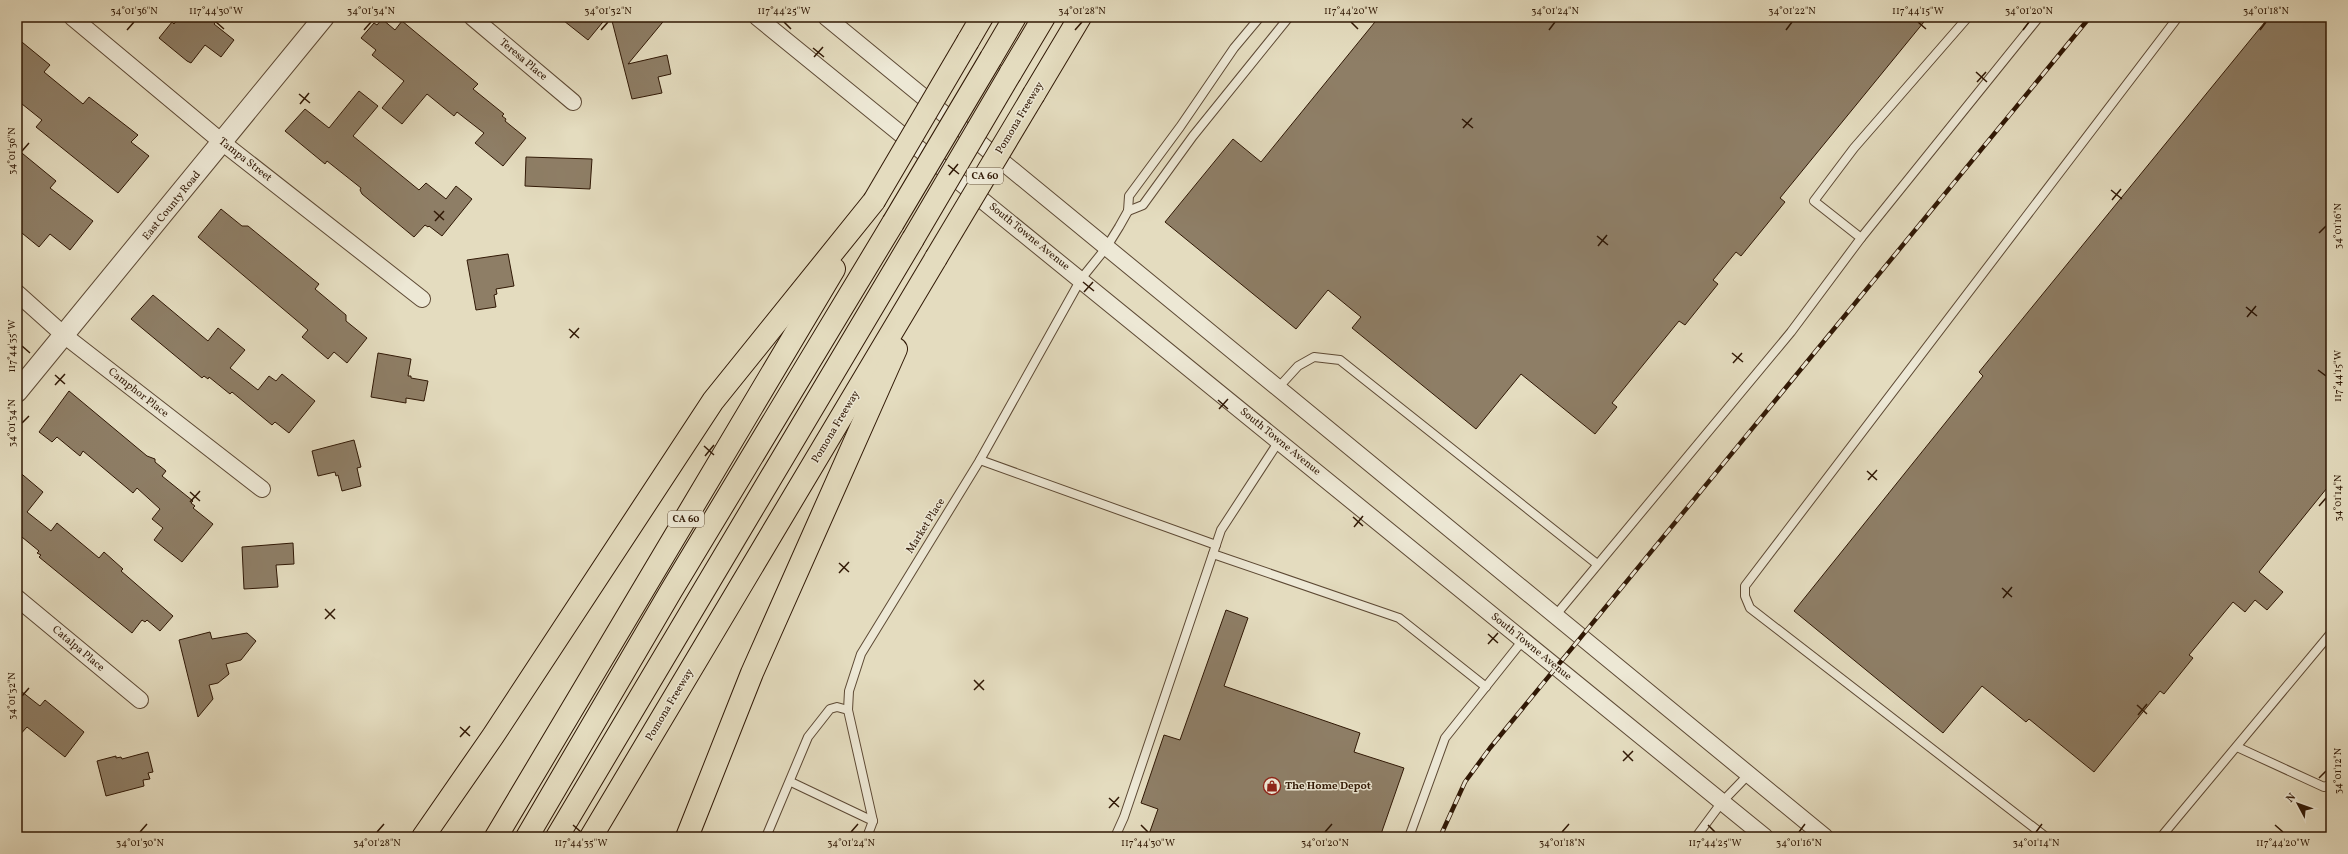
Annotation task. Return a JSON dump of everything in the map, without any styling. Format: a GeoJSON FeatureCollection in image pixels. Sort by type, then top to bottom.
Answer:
{"type":"FeatureCollection","features":[{"type":"Feature","properties":{"kind":"highway","name":"CA 60"},"geometry":{"type":"LineString","coordinates":[[496,837],[982,17]]}},
{"type":"Feature","properties":{"kind":"highway"},"geometry":{"type":"LineString","coordinates":[[527,837],[675,584],[1015,17]]}},
{"type":"Feature","properties":{"kind":"highway"},"geometry":{"type":"LineString","coordinates":[[557,837],[1044,17]]}},
{"type":"Feature","properties":{"kind":"highway","name":"Pomona Freeway"},"geometry":{"type":"LineString","coordinates":[[590,837],[1080,17]]}},
{"type":"Feature","properties":{"kind":"highway"},"geometry":{"type":"LineString","coordinates":[[423,837],[493,736],[713,401],[874,201]]}},
{"type":"Feature","properties":{"kind":"highway"},"geometry":{"type":"LineString","coordinates":[[687,837],[752,673],[936,258]]}},
{"type":"Feature","properties":{"kind":"street","name":"Tampa Street"},"geometry":{"type":"LineString","coordinates":[[72,17],[223,143],[422,299]]}},
{"type":"Feature","properties":{"kind":"street","name":"East County Road"},"geometry":{"type":"LineString","coordinates":[[17,392],[65,336],[324,17]]}},
{"type":"Feature","properties":{"kind":"street","name":"Teresa Place"},"geometry":{"type":"LineString","coordinates":[[472,17],[573,102]]}},
{"type":"Feature","properties":{"kind":"street","name":"South Towne Avenue"},"geometry":{"type":"LineString","coordinates":[[757,17],[1765,837]]}},
{"type":"Feature","properties":{"kind":"street"},"geometry":{"type":"LineString","coordinates":[[826,17],[1825,837]]}},
{"type":"Feature","properties":{"kind":"street","name":"Camphor Place"},"geometry":{"type":"LineString","coordinates":[[17,293],[65,336],[262,490]]}},
{"type":"Feature","properties":{"kind":"street","name":"Catalpa Place"},"geometry":{"type":"LineString","coordinates":[[17,598],[140,700]]}},
{"type":"Feature","properties":{"kind":"lane"},"geometry":{"type":"LineString","coordinates":[[1260,17],[1234,48],[1180,127],[1129,196],[1128,211],[1143,205],[1193,136],[1289,17]]}},
{"type":"Feature","properties":{"kind":"lane"},"geometry":{"type":"LineString","coordinates":[[1861,238],[1814,200],[1854,148],[1968,17]]}},
{"type":"Feature","properties":{"kind":"lane"},"geometry":{"type":"LineString","coordinates":[[1555,616],[1791,332],[1861,238],[2039,17]]}},
{"type":"Feature","properties":{"kind":"lane"},"geometry":{"type":"LineString","coordinates":[[2046,837],[1750,608],[1745,596],[1745,586],[2178,17]]}},
{"type":"Feature","properties":{"kind":"lane","name":"Market Place"},"geometry":{"type":"LineString","coordinates":[[873,821],[848,710],[849,691],[861,654],[980,460],[1081,280],[1106,248],[1128,211]]}},
{"type":"Feature","properties":{"kind":"lane"},"geometry":{"type":"LineString","coordinates":[[1278,388],[1298,366],[1314,357],[1340,360],[1597,564]]}},
{"type":"Feature","properties":{"kind":"lane"},"geometry":{"type":"LineString","coordinates":[[1115,837],[1124,817],[1221,530],[1279,441]]}},
{"type":"Feature","properties":{"kind":"lane"},"geometry":{"type":"LineString","coordinates":[[980,460],[1216,545]]}},
{"type":"Feature","properties":{"kind":"lane"},"geometry":{"type":"LineString","coordinates":[[1213,554],[1399,618],[1486,687]]}},
{"type":"Feature","properties":{"kind":"lane"},"geometry":{"type":"LineString","coordinates":[[2161,837],[2331,633]]}},
{"type":"Feature","properties":{"kind":"lane"},"geometry":{"type":"LineString","coordinates":[[1409,837],[1445,738],[1523,640]]}},
{"type":"Feature","properties":{"kind":"lane"},"geometry":{"type":"LineString","coordinates":[[766,837],[791,782],[808,737],[830,709],[837,707],[848,710]]}},
{"type":"Feature","properties":{"kind":"lane"},"geometry":{"type":"LineString","coordinates":[[2237,747],[2324,787],[2331,784]]}},
{"type":"Feature","properties":{"kind":"lane"},"geometry":{"type":"LineString","coordinates":[[1696,837],[1722,802],[1749,774]]}},
{"type":"Feature","properties":{"kind":"lane"},"geometry":{"type":"LineString","coordinates":[[791,782],[873,821],[867,837]]}},
{"type":"Feature","properties":{"kind":"building"},"geometry":{"type":"Polygon","coordinates":[[[179,17],[220,17],[214,24],[234,40],[221,57],[205,45],[191,63],[159,38],[172,22],[174,24],[179,17]]]}},
{"type":"Feature","properties":{"kind":"building"},"geometry":{"type":"Polygon","coordinates":[[[559,17],[607,17],[588,40],[559,17]]]}},
{"type":"Feature","properties":{"kind":"building"},"geometry":{"type":"Polygon","coordinates":[[[611,17],[667,17],[628,64],[667,55],[671,74],[658,77],[662,93],[632,99],[611,17]]]}},
{"type":"Feature","properties":{"kind":"building"},"geometry":{"type":"Polygon","coordinates":[[[1379,17],[1928,17],[1780,198],[1785,202],[1741,256],[1736,252],[1713,280],[1718,284],[1685,325],[1679,321],[1612,403],[1617,407],[1595,434],[1521,374],[1476,429],[1352,328],[1361,317],[1328,290],[1296,329],[1165,222],[1233,139],[1261,162],[1379,17]]]}},
{"type":"Feature","properties":{"kind":"building"},"geometry":{"type":"Polygon","coordinates":[[[2269,17],[2331,17],[2331,483],[2259,572],[2283,592],[2267,610],[2255,600],[2245,612],[2233,602],[2189,655],[2193,658],[2164,694],[2160,691],[2094,772],[2029,719],[2026,722],[1982,686],[1943,733],[1794,611],[1983,376],[1979,372],[2269,17]]]}},
{"type":"Feature","properties":{"kind":"building"},"geometry":{"type":"Polygon","coordinates":[[[382,19],[395,30],[402,21],[478,84],[473,89],[504,114],[502,116],[506,119],[505,121],[526,138],[503,166],[475,143],[484,133],[457,112],[454,116],[427,94],[402,124],[382,108],[404,81],[372,55],[376,50],[361,38],[374,23],[377,25],[382,19]]]}},
{"type":"Feature","properties":{"kind":"building"},"geometry":{"type":"Polygon","coordinates":[[[17,38],[50,65],[44,72],[83,104],[89,97],[138,135],[131,142],[149,156],[118,193],[36,127],[42,120],[17,100],[17,38]]]}},
{"type":"Feature","properties":{"kind":"building"},"geometry":{"type":"Polygon","coordinates":[[[359,91],[378,106],[353,136],[419,190],[426,183],[446,199],[456,186],[472,199],[442,236],[429,226],[428,227],[425,225],[414,237],[362,194],[360,190],[361,188],[327,161],[325,164],[285,131],[305,109],[329,128],[359,91]]]}},
{"type":"Feature","properties":{"kind":"building"},"geometry":{"type":"Polygon","coordinates":[[[17,149],[56,181],[50,188],[93,221],[70,250],[50,234],[39,247],[17,229],[17,149]]]}},
{"type":"Feature","properties":{"kind":"building"},"geometry":{"type":"Polygon","coordinates":[[[526,157],[592,159],[590,189],[525,186],[526,157]]]}},
{"type":"Feature","properties":{"kind":"building"},"geometry":{"type":"Polygon","coordinates":[[[221,209],[242,226],[248,226],[319,284],[315,289],[346,315],[346,321],[367,338],[347,363],[334,352],[328,359],[302,337],[308,330],[198,237],[221,209]]]}},
{"type":"Feature","properties":{"kind":"building"},"geometry":{"type":"Polygon","coordinates":[[[508,254],[514,286],[496,289],[497,294],[494,295],[496,307],[476,310],[467,260],[508,254]]]}},
{"type":"Feature","properties":{"kind":"building"},"geometry":{"type":"Polygon","coordinates":[[[153,295],[208,341],[218,328],[245,350],[230,368],[258,390],[269,376],[276,381],[282,374],[315,401],[289,433],[275,422],[272,425],[232,392],[230,394],[209,377],[208,379],[204,376],[202,378],[131,319],[153,295]]]}},
{"type":"Feature","properties":{"kind":"building"},"geometry":{"type":"Polygon","coordinates":[[[378,353],[411,359],[408,376],[411,376],[411,378],[428,381],[424,401],[406,398],[406,403],[371,397],[378,353]]]}},
{"type":"Feature","properties":{"kind":"building"},"geometry":{"type":"Polygon","coordinates":[[[69,391],[147,456],[155,459],[155,462],[166,471],[162,476],[193,501],[191,503],[195,506],[193,508],[213,524],[182,562],[154,540],[163,528],[152,519],[160,509],[137,488],[133,493],[83,451],[80,456],[57,437],[52,442],[39,432],[69,391]]]}},
{"type":"Feature","properties":{"kind":"building"},"geometry":{"type":"Polygon","coordinates":[[[354,440],[361,467],[357,468],[361,486],[342,491],[338,475],[336,476],[335,472],[318,476],[312,451],[354,440]]]}},
{"type":"Feature","properties":{"kind":"building"},"geometry":{"type":"Polygon","coordinates":[[[17,470],[43,492],[27,512],[51,531],[57,523],[99,558],[104,552],[123,569],[121,571],[173,616],[160,631],[147,620],[145,622],[142,620],[132,633],[39,557],[41,555],[37,553],[39,551],[17,533],[17,470]]]}},
{"type":"Feature","properties":{"kind":"building"},"geometry":{"type":"Polygon","coordinates":[[[293,543],[294,564],[276,565],[278,587],[244,589],[242,547],[293,543]]]}},
{"type":"Feature","properties":{"kind":"building","name":"The Home Depot"},"geometry":{"type":"Polygon","coordinates":[[[1226,610],[1248,618],[1224,686],[1360,733],[1354,752],[1404,768],[1380,837],[1148,837],[1158,809],[1141,803],[1164,735],[1180,740],[1226,610]]]}},
{"type":"Feature","properties":{"kind":"building"},"geometry":{"type":"Polygon","coordinates":[[[210,632],[212,639],[247,633],[256,641],[241,660],[226,664],[229,674],[218,683],[209,685],[213,699],[198,717],[179,640],[210,632]]]}},
{"type":"Feature","properties":{"kind":"building"},"geometry":{"type":"Polygon","coordinates":[[[17,688],[40,706],[45,700],[84,732],[65,757],[27,727],[17,738],[17,688]]]}},
{"type":"Feature","properties":{"kind":"building"},"geometry":{"type":"Polygon","coordinates":[[[148,752],[153,772],[148,773],[150,779],[143,780],[144,786],[106,796],[97,761],[116,756],[116,758],[121,757],[122,759],[148,752]]]}},
{"type":"Feature","properties":{"kind":"railway"},"geometry":{"type":"LineString","coordinates":[[1440,837],[1465,782],[1490,748],[2090,17]]}},
{"type":"Feature","properties":{"kind":"place","name":"The Home Depot"},"geometry":{"type":"Point","coordinates":[1272,786]}}]}
